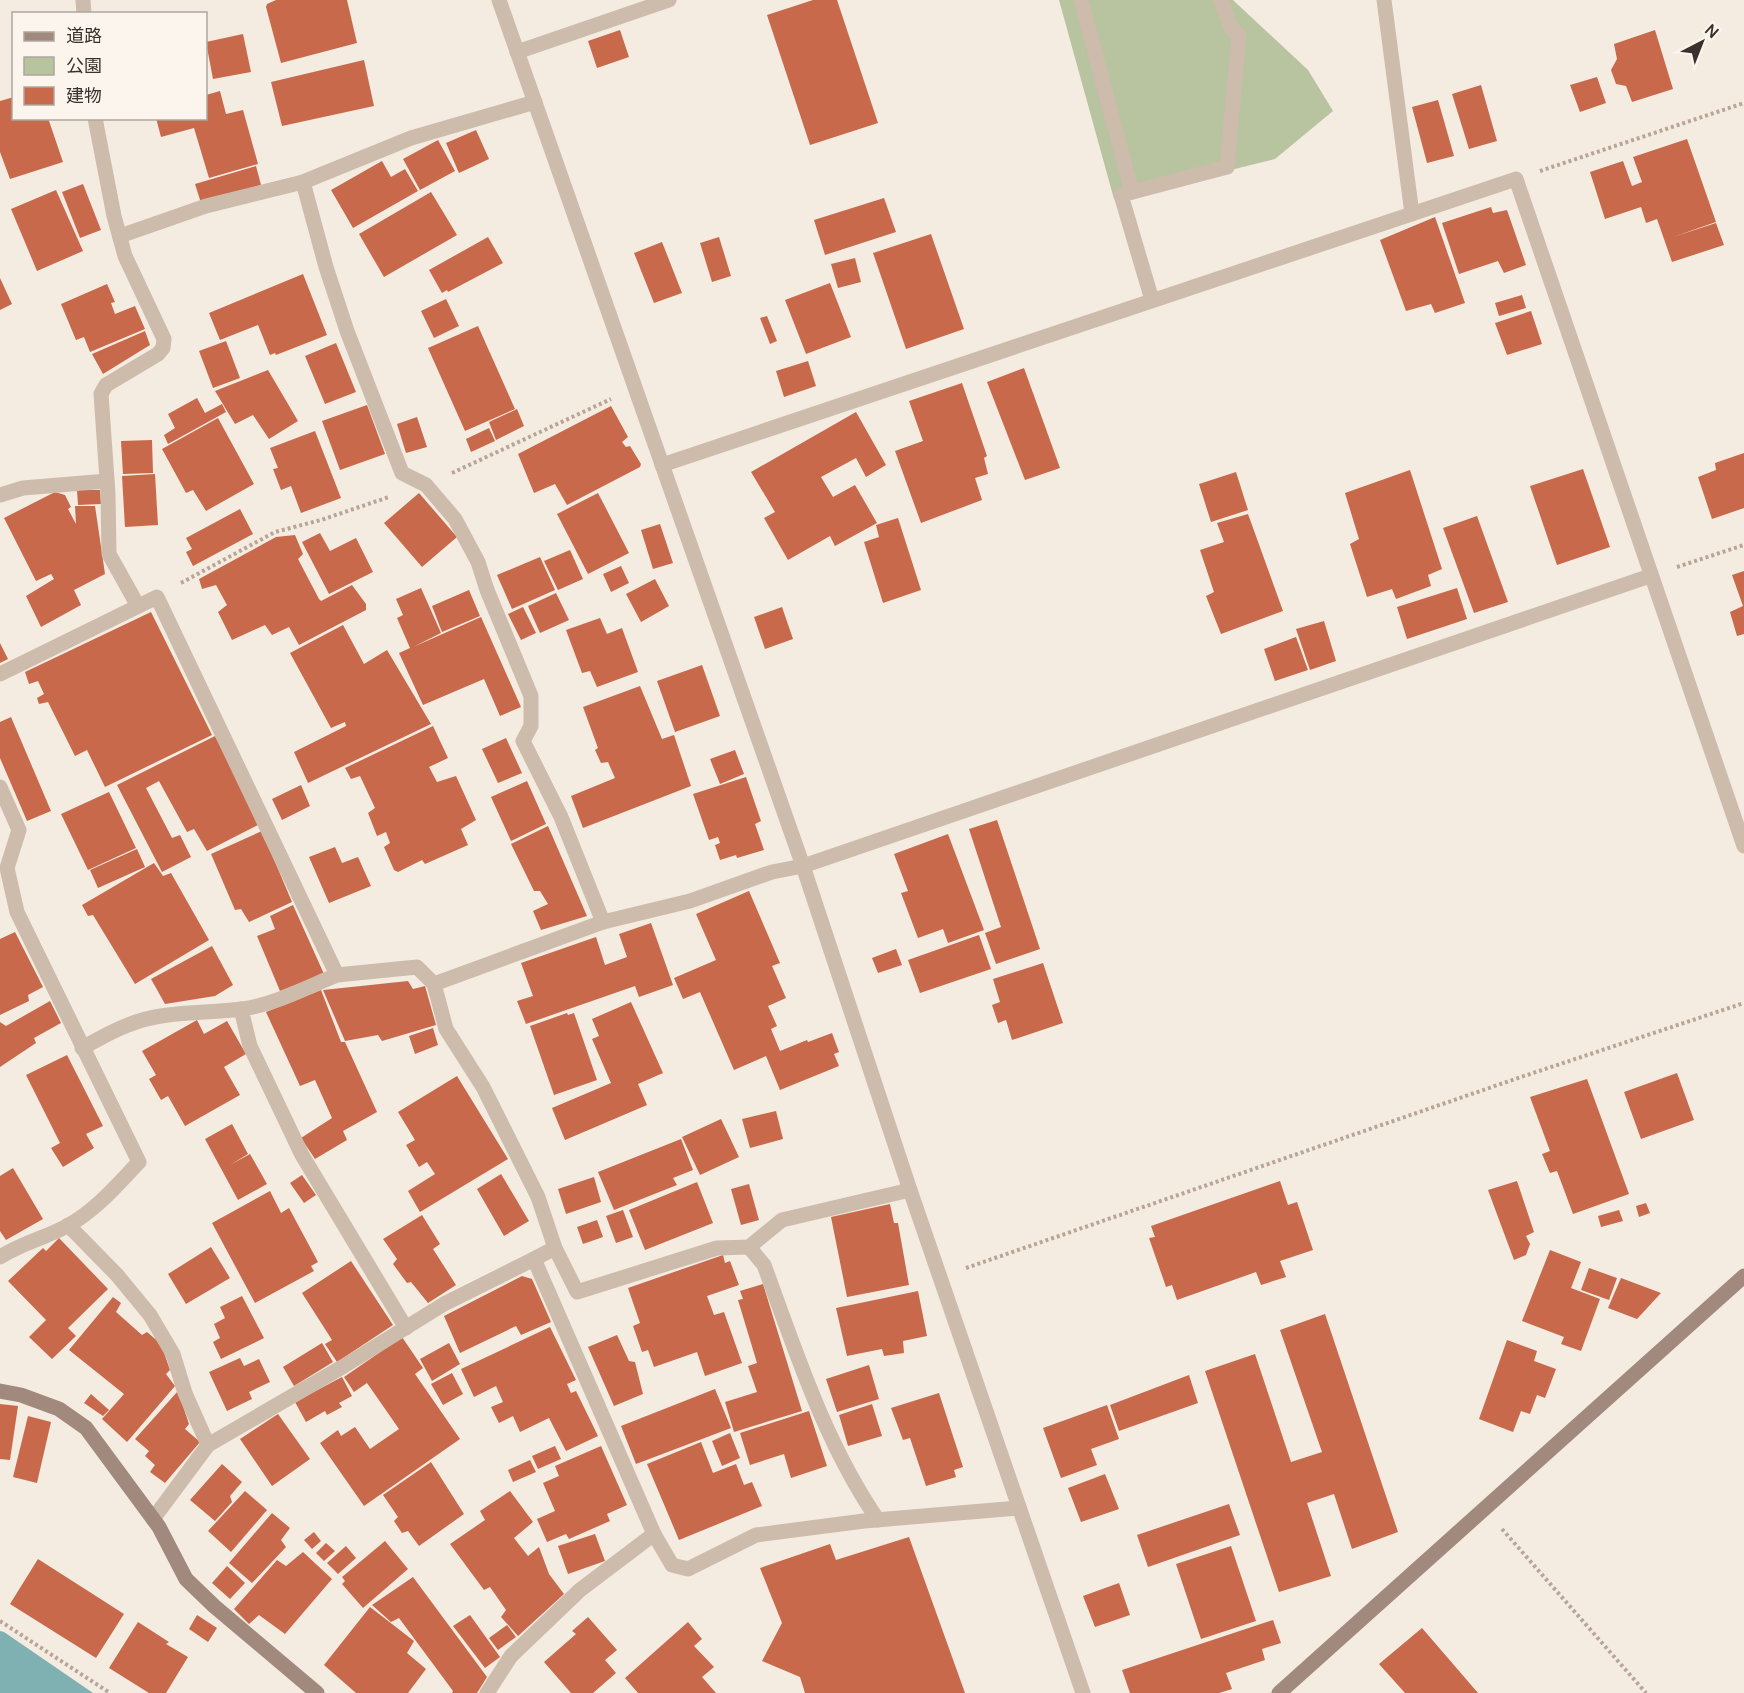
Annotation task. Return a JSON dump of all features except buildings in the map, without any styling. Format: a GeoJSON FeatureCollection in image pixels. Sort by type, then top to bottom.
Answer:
{"type":"FeatureCollection","features":[{"type":"Feature","properties":{"kind":"street"},"geometry":{"type":"LineString","coordinates":[[499,0],[802,866],[910,1190],[1083,1693]]}},
{"type":"Feature","properties":{"kind":"street"},"geometry":{"type":"LineString","coordinates":[[517,52],[669,0]]}},
{"type":"Feature","properties":{"kind":"street"},"geometry":{"type":"LineString","coordinates":[[1081,0],[1132,192]]}},
{"type":"Feature","properties":{"kind":"street"},"geometry":{"type":"LineString","coordinates":[[1152,300],[1121,195],[1227,167],[1239,35],[1231,28],[1221,0]]}},
{"type":"Feature","properties":{"kind":"street"},"geometry":{"type":"LineString","coordinates":[[1384,0],[1412,214]]}},
{"type":"Feature","properties":{"kind":"street"},"geometry":{"type":"LineString","coordinates":[[120,236],[206,206],[303,182],[411,138],[535,102]]}},
{"type":"Feature","properties":{"kind":"street"},"geometry":{"type":"LineString","coordinates":[[95,120],[114,216],[125,256],[164,339],[163,348],[158,354],[106,385],[101,394],[109,554],[138,606]]}},
{"type":"Feature","properties":{"kind":"street"},"geometry":{"type":"LineString","coordinates":[[662,465],[1516,179],[1744,846]]}},
{"type":"Feature","properties":{"kind":"street"},"geometry":{"type":"LineString","coordinates":[[303,182],[326,267],[347,332],[402,473],[426,485],[455,519],[478,562],[487,590],[531,696],[531,726],[523,741],[561,817],[603,922]]}},
{"type":"Feature","properties":{"kind":"street"},"geometry":{"type":"LineString","coordinates":[[0,495],[23,488],[107,481]]}},
{"type":"Feature","properties":{"kind":"street"},"geometry":{"type":"LineString","coordinates":[[434,984],[603,922],[690,901],[772,872],[802,866],[1650,576]]}},
{"type":"Feature","properties":{"kind":"street"},"geometry":{"type":"LineString","coordinates":[[0,674],[157,597],[337,975]]}},
{"type":"Feature","properties":{"kind":"street"},"geometry":{"type":"LineString","coordinates":[[0,787],[20,830],[7,868],[17,912],[139,1162],[105,1199],[68,1226],[16,1246],[0,1257]]}},
{"type":"Feature","properties":{"kind":"street"},"geometry":{"type":"LineString","coordinates":[[82,1048],[129,1024],[208,1010],[242,1009],[263,1004],[337,975],[417,968],[434,984],[446,1029],[483,1087],[538,1197],[555,1248],[577,1292],[717,1248],[749,1246],[782,1220],[910,1190]]}},
{"type":"Feature","properties":{"kind":"street"},"geometry":{"type":"LineString","coordinates":[[242,1009],[249,1046],[302,1155],[406,1328]]}},
{"type":"Feature","properties":{"kind":"street"},"geometry":{"type":"LineString","coordinates":[[68,1226],[117,1275],[150,1315],[173,1354],[185,1393],[208,1445]]}},
{"type":"Feature","properties":{"kind":"street"},"geometry":{"type":"LineString","coordinates":[[749,1246],[764,1265],[814,1402],[858,1490],[878,1520]]}},
{"type":"Feature","properties":{"kind":"street"},"geometry":{"type":"LineString","coordinates":[[153,1518],[208,1445],[444,1304],[555,1248]]}},
{"type":"Feature","properties":{"kind":"street"},"geometry":{"type":"LineString","coordinates":[[534,1259],[654,1534],[672,1564],[688,1569],[756,1535],[878,1520],[1019,1508]]}},
{"type":"Feature","properties":{"kind":"street"},"geometry":{"type":"LineString","coordinates":[[1279,1693],[1744,1276]]}},
{"type":"Feature","properties":{"kind":"street"},"geometry":{"type":"LineString","coordinates":[[0,1391],[21,1395],[58,1409],[86,1428],[153,1518],[186,1579],[214,1606],[317,1693]]}},
{"type":"Feature","properties":{"kind":"street"},"geometry":{"type":"LineString","coordinates":[[487,1693],[511,1656],[580,1590],[654,1534]]}},
{"type":"Feature","properties":{"kind":"path"},"geometry":{"type":"LineString","coordinates":[[1516,179],[1744,103]]}},
{"type":"Feature","properties":{"kind":"path"},"geometry":{"type":"LineString","coordinates":[[157,597],[274,532],[321,520],[426,485],[635,388]]}},
{"type":"Feature","properties":{"kind":"path"},"geometry":{"type":"LineString","coordinates":[[1650,576],[1744,545]]}},
{"type":"Feature","properties":{"kind":"path"},"geometry":{"type":"LineString","coordinates":[[940,1277],[1510,1080],[1744,1003]]}},
{"type":"Feature","properties":{"kind":"path"},"geometry":{"type":"LineString","coordinates":[[1484,1508],[1646,1693]]}},
{"type":"Feature","properties":{"kind":"path"},"geometry":{"type":"LineString","coordinates":[[0,1621],[110,1693]]}},
{"type":"Feature","properties":{"kind":"green space"},"geometry":{"type":"Polygon","coordinates":[[[1059,0],[1233,0],[1308,70],[1333,111],[1275,159],[1114,199],[1059,0]]]}},
{"type":"Feature","properties":{"kind":"water"},"geometry":{"type":"Polygon","coordinates":[[[0,1631],[4,1632],[93,1693],[0,1693],[0,1631]]]}}]}
